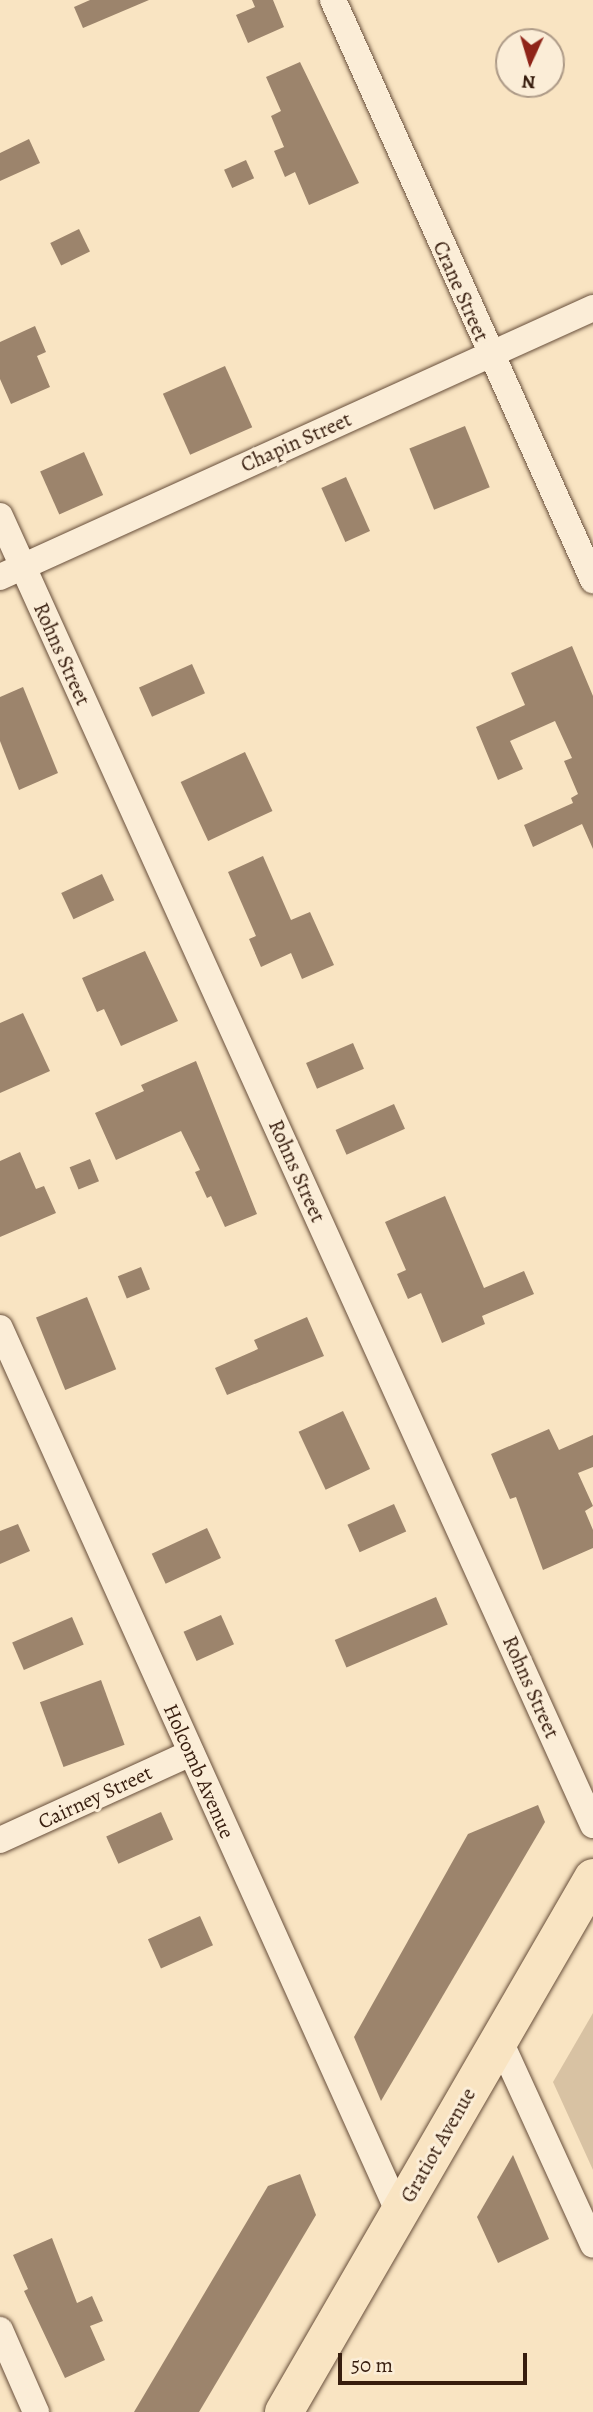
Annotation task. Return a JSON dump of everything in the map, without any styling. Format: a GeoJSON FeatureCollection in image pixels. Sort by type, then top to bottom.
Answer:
{"type":"FeatureCollection","features":[{"type":"Feature","properties":{"kind":"main road","name":"Gratiot Avenue"},"geometry":{"type":"LineString","coordinates":[[284,2412],[593,1878]]}},
{"type":"Feature","properties":{"kind":"street","name":"Crane Street"},"geometry":{"type":"LineString","coordinates":[[333,0],[489,354],[593,580]]}},
{"type":"Feature","properties":{"kind":"street","name":"Chapin Street"},"geometry":{"type":"LineString","coordinates":[[11,572],[593,309]]}},
{"type":"Feature","properties":{"kind":"street","name":"Rohns Street"},"geometry":{"type":"LineString","coordinates":[[0,516],[11,572],[593,1825]]}},
{"type":"Feature","properties":{"kind":"street","name":"Holcomb Avenue"},"geometry":{"type":"LineString","coordinates":[[0,1328],[399,2213]]}},
{"type":"Feature","properties":{"kind":"street","name":"Cairney Street"},"geometry":{"type":"LineString","coordinates":[[0,1840],[191,1753]]}},
{"type":"Feature","properties":{"kind":"street"},"geometry":{"type":"LineString","coordinates":[[499,2039],[593,2244]]}},
{"type":"Feature","properties":{"kind":"street"},"geometry":{"type":"LineString","coordinates":[[0,2330],[36,2412]]}},
{"type":"Feature","properties":{"kind":"shaded area"},"geometry":{"type":"Polygon","coordinates":[[[593,2013],[593,2170],[553,2082],[593,2013]]]}},
{"type":"Feature","properties":{"kind":"building"},"geometry":{"type":"Polygon","coordinates":[[[90,0],[149,0],[83,28],[74,7],[90,0]]]}},
{"type":"Feature","properties":{"kind":"building"},"geometry":{"type":"Polygon","coordinates":[[[252,0],[273,0],[284,27],[248,43],[236,15],[255,7],[252,0]]]}},
{"type":"Feature","properties":{"kind":"building"},"geometry":{"type":"Polygon","coordinates":[[[300,62],[359,183],[309,205],[295,172],[285,177],[274,151],[284,147],[271,116],[281,111],[266,77],[300,62]]]}},
{"type":"Feature","properties":{"kind":"building"},"geometry":{"type":"Polygon","coordinates":[[[29,139],[40,163],[0,181],[0,153],[29,139]]]}},
{"type":"Feature","properties":{"kind":"building"},"geometry":{"type":"Polygon","coordinates":[[[246,160],[254,178],[232,188],[224,170],[246,160]]]}},
{"type":"Feature","properties":{"kind":"building"},"geometry":{"type":"Polygon","coordinates":[[[79,229],[90,251],[61,265],[50,243],[79,229]]]}},
{"type":"Feature","properties":{"kind":"building"},"geometry":{"type":"Polygon","coordinates":[[[35,326],[46,352],[37,356],[50,387],[11,404],[0,379],[0,342],[35,326]]]}},
{"type":"Feature","properties":{"kind":"building"},"geometry":{"type":"Polygon","coordinates":[[[225,366],[252,427],[190,455],[163,394],[225,366]]]}},
{"type":"Feature","properties":{"kind":"building"},"geometry":{"type":"Polygon","coordinates":[[[465,426],[490,487],[434,510],[409,448],[465,426]]]}},
{"type":"Feature","properties":{"kind":"building"},"geometry":{"type":"Polygon","coordinates":[[[84,452],[103,495],[59,514],[40,472],[84,452]]]}},
{"type":"Feature","properties":{"kind":"building"},"geometry":{"type":"Polygon","coordinates":[[[346,477],[370,531],[345,542],[321,488],[346,477]]]}},
{"type":"Feature","properties":{"kind":"building"},"geometry":{"type":"Polygon","coordinates":[[[572,646],[593,696],[593,849],[582,824],[533,847],[524,825],[573,803],[571,798],[578,794],[564,761],[572,758],[555,721],[510,741],[523,769],[498,780],[476,727],[525,705],[511,673],[572,646]]]}},
{"type":"Feature","properties":{"kind":"building"},"geometry":{"type":"Polygon","coordinates":[[[192,664],[205,693],[152,717],[139,688],[192,664]]]}},
{"type":"Feature","properties":{"kind":"building"},"geometry":{"type":"Polygon","coordinates":[[[23,687],[58,773],[19,790],[0,741],[0,697],[23,687]]]}},
{"type":"Feature","properties":{"kind":"building"},"geometry":{"type":"Polygon","coordinates":[[[245,752],[272,811],[208,841],[181,782],[245,752]]]}},
{"type":"Feature","properties":{"kind":"building"},"geometry":{"type":"Polygon","coordinates":[[[263,856],[291,920],[310,912],[334,965],[302,979],[291,953],[261,967],[249,939],[256,936],[228,872],[263,856]]]}},
{"type":"Feature","properties":{"kind":"building"},"geometry":{"type":"Polygon","coordinates":[[[102,874],[114,900],[73,919],[61,893],[102,874]]]}},
{"type":"Feature","properties":{"kind":"building"},"geometry":{"type":"Polygon","coordinates":[[[145,951],[178,1021],[121,1046],[104,1009],[97,1012],[82,978],[145,951]]]}},
{"type":"Feature","properties":{"kind":"building"},"geometry":{"type":"Polygon","coordinates":[[[23,1013],[50,1071],[0,1093],[0,1023],[23,1013]]]}},
{"type":"Feature","properties":{"kind":"building"},"geometry":{"type":"Polygon","coordinates":[[[353,1043],[364,1069],[317,1089],[306,1063],[353,1043]]]}},
{"type":"Feature","properties":{"kind":"building"},"geometry":{"type":"Polygon","coordinates":[[[196,1061],[257,1214],[225,1227],[211,1196],[207,1198],[195,1172],[200,1170],[181,1131],[116,1160],[95,1113],[144,1091],[141,1085],[196,1061]]]}},
{"type":"Feature","properties":{"kind":"building"},"geometry":{"type":"Polygon","coordinates":[[[394,1104],[405,1129],[347,1155],[336,1130],[394,1104]]]}},
{"type":"Feature","properties":{"kind":"building"},"geometry":{"type":"Polygon","coordinates":[[[20,1152],[36,1189],[44,1186],[56,1213],[0,1237],[0,1161],[20,1152]]]}},
{"type":"Feature","properties":{"kind":"building"},"geometry":{"type":"Polygon","coordinates":[[[90,1159],[99,1181],[79,1189],[70,1167],[90,1159]]]}},
{"type":"Feature","properties":{"kind":"building"},"geometry":{"type":"Polygon","coordinates":[[[445,1196],[484,1288],[524,1271],[534,1294],[482,1316],[485,1324],[442,1343],[421,1293],[408,1299],[397,1274],[406,1270],[385,1222],[445,1196]]]}},
{"type":"Feature","properties":{"kind":"building"},"geometry":{"type":"Polygon","coordinates":[[[141,1267],[150,1289],[127,1299],[118,1276],[141,1267]]]}},
{"type":"Feature","properties":{"kind":"building"},"geometry":{"type":"Polygon","coordinates":[[[87,1297],[116,1369],[65,1390],[36,1318],[87,1297]]]}},
{"type":"Feature","properties":{"kind":"building"},"geometry":{"type":"Polygon","coordinates":[[[307,1317],[324,1356],[227,1395],[215,1368],[258,1349],[254,1340],[307,1317]]]}},
{"type":"Feature","properties":{"kind":"building"},"geometry":{"type":"Polygon","coordinates":[[[343,1411],[370,1469],[326,1490],[299,1432],[343,1411]]]}},
{"type":"Feature","properties":{"kind":"building"},"geometry":{"type":"Polygon","coordinates":[[[549,1429],[559,1450],[593,1435],[593,1467],[578,1473],[593,1506],[585,1511],[593,1530],[593,1548],[543,1570],[516,1497],[510,1499],[491,1454],[549,1429]]]}},
{"type":"Feature","properties":{"kind":"building"},"geometry":{"type":"Polygon","coordinates":[[[394,1504],[406,1531],[360,1552],[347,1525],[394,1504]]]}},
{"type":"Feature","properties":{"kind":"building"},"geometry":{"type":"Polygon","coordinates":[[[18,1524],[30,1551],[0,1564],[0,1531],[18,1524]]]}},
{"type":"Feature","properties":{"kind":"building"},"geometry":{"type":"Polygon","coordinates":[[[207,1528],[221,1558],[166,1584],[152,1554],[207,1528]]]}},
{"type":"Feature","properties":{"kind":"building"},"geometry":{"type":"Polygon","coordinates":[[[436,1597],[448,1625],[346,1668],[335,1640],[436,1597]]]}},
{"type":"Feature","properties":{"kind":"building"},"geometry":{"type":"Polygon","coordinates":[[[221,1615],[234,1644],[197,1661],[184,1632],[221,1615]]]}},
{"type":"Feature","properties":{"kind":"building"},"geometry":{"type":"Polygon","coordinates":[[[72,1617],[84,1645],[24,1670],[12,1642],[72,1617]]]}},
{"type":"Feature","properties":{"kind":"building"},"geometry":{"type":"Polygon","coordinates":[[[101,1680],[125,1745],[64,1767],[40,1702],[101,1680]]]}},
{"type":"Feature","properties":{"kind":"building"},"geometry":{"type":"Polygon","coordinates":[[[538,1805],[545,1822],[381,2101],[354,2037],[468,1834],[538,1805]]]}},
{"type":"Feature","properties":{"kind":"building"},"geometry":{"type":"Polygon","coordinates":[[[161,1812],[173,1839],[118,1864],[106,1836],[161,1812]]]}},
{"type":"Feature","properties":{"kind":"building"},"geometry":{"type":"Polygon","coordinates":[[[200,1916],[213,1945],[161,1968],[148,1939],[200,1916]]]}},
{"type":"Feature","properties":{"kind":"building"},"geometry":{"type":"Polygon","coordinates":[[[513,2155],[549,2239],[498,2263],[477,2217],[513,2155]]]}},
{"type":"Feature","properties":{"kind":"building"},"geometry":{"type":"Polygon","coordinates":[[[300,2174],[316,2215],[199,2412],[134,2412],[268,2186],[300,2174]]]}},
{"type":"Feature","properties":{"kind":"building"},"geometry":{"type":"Polygon","coordinates":[[[52,2238],[77,2303],[92,2296],[103,2321],[90,2326],[105,2360],[65,2378],[24,2291],[28,2289],[13,2255],[52,2238]]]}}]}
